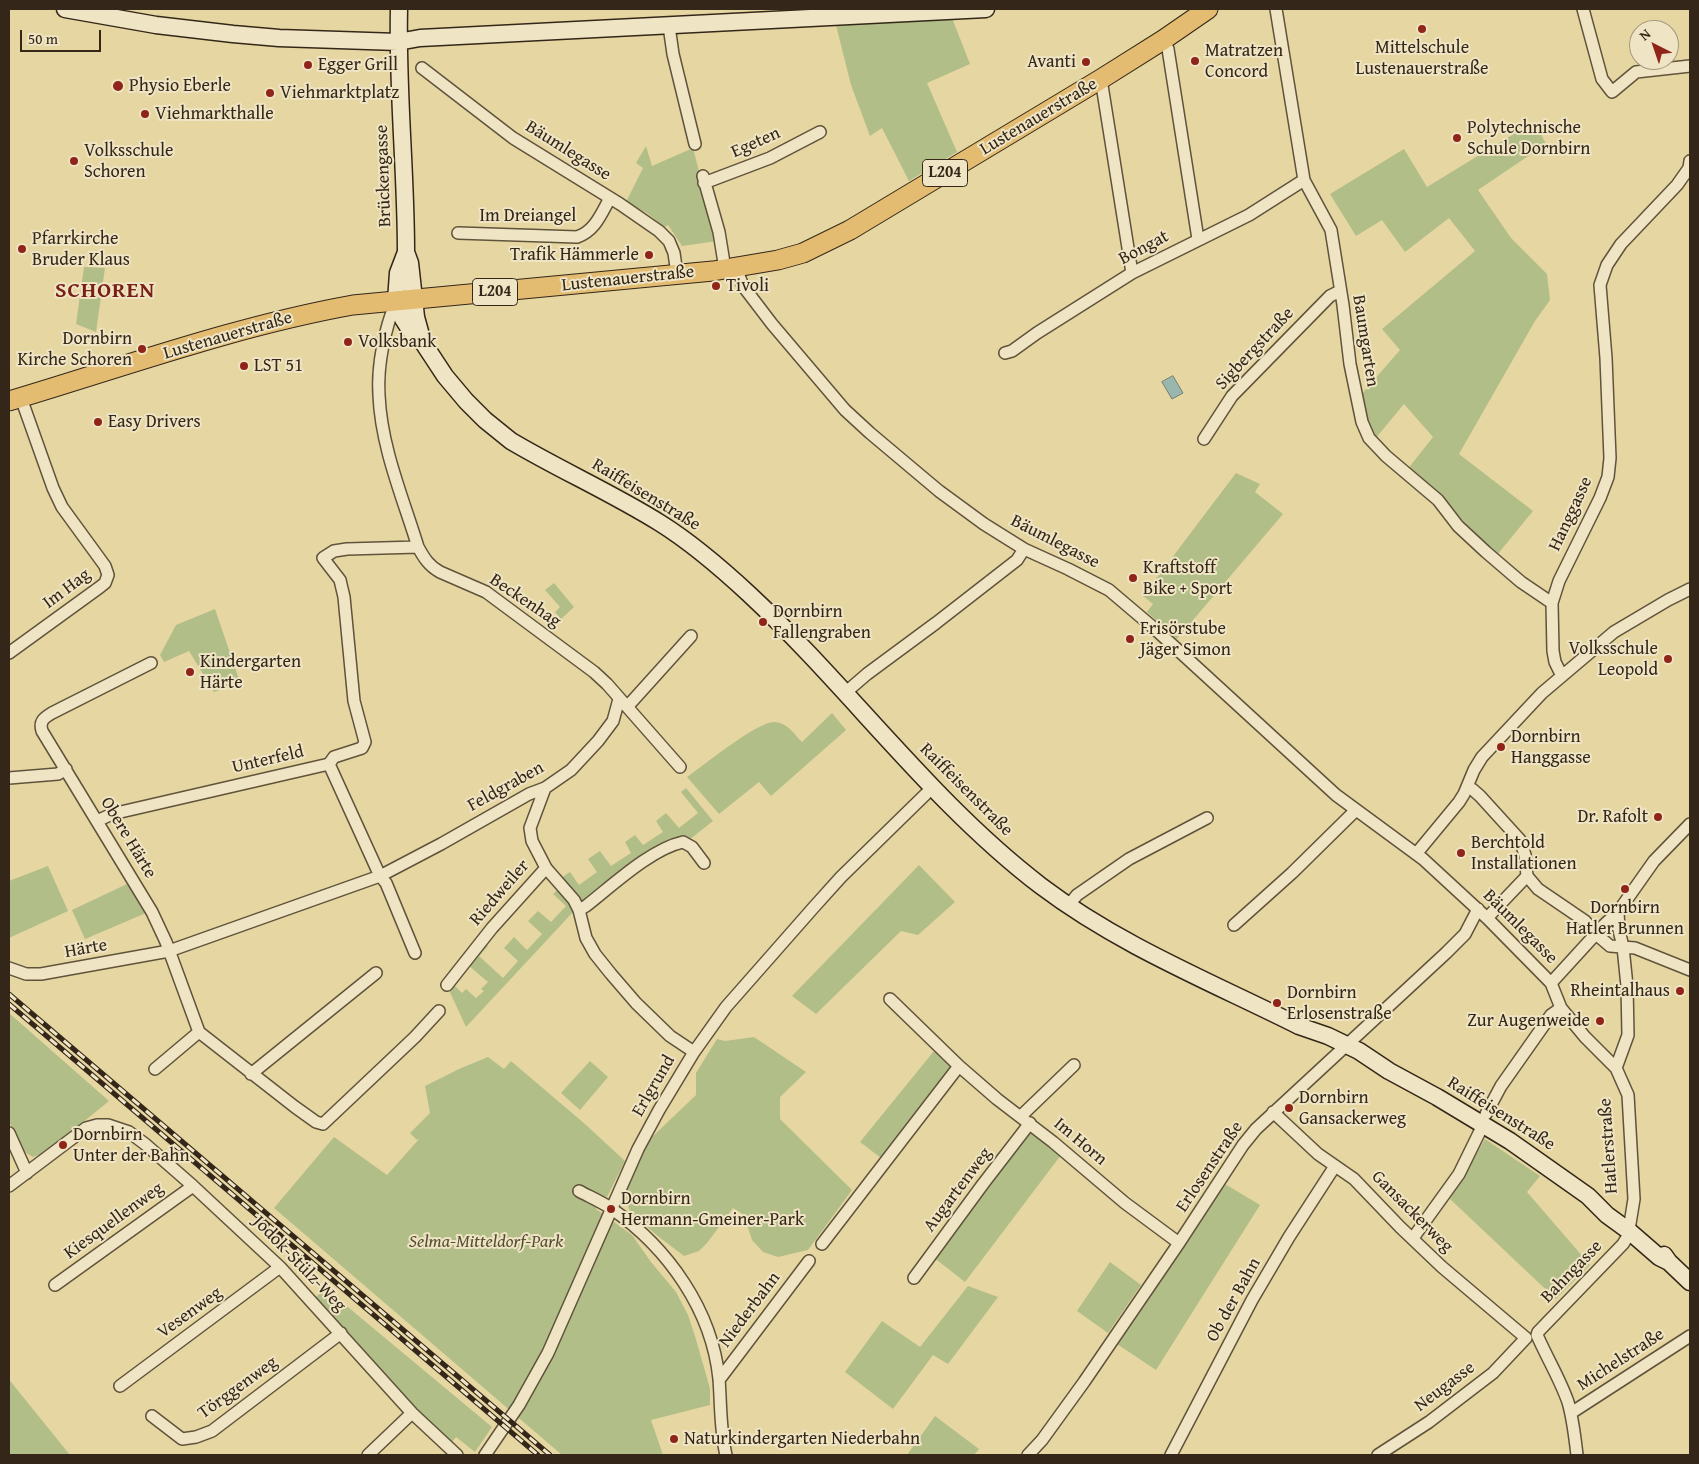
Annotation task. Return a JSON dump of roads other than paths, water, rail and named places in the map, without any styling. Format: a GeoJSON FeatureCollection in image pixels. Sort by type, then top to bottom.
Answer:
{"type":"FeatureCollection","features":[{"type":"Feature","properties":{"kind":"main road","name":"Lustenauerstraße"},"geometry":{"type":"LineString","coordinates":[[15,399],[249,328],[302,314],[353,305],[731,268],[778,260],[803,253],[870,218],[1101,79],[1208,9]]}},
{"type":"Feature","properties":{"kind":"street"},"geometry":{"type":"LineString","coordinates":[[64,9],[156,25],[232,34],[278,38],[398,42],[420,38],[986,9]]}},
{"type":"Feature","properties":{"kind":"street","name":"Brückengasse"},"geometry":{"type":"LineString","coordinates":[[399,9],[398,42],[404,150],[406,252],[399,266],[405,300]]}},
{"type":"Feature","properties":{"kind":"street","name":"Baumgarten"},"geometry":{"type":"LineString","coordinates":[[1276,9],[1304,180],[1331,230],[1350,364],[1362,422],[1369,438],[1386,456],[1438,500],[1458,526],[1486,552],[1521,582],[1552,603]]}},
{"type":"Feature","properties":{"kind":"street"},"geometry":{"type":"LineString","coordinates":[[1583,9],[1602,79],[1612,92],[1636,72],[1690,66]]}},
{"type":"Feature","properties":{"kind":"street"},"geometry":{"type":"LineString","coordinates":[[669,26],[673,54],[695,144]]}},
{"type":"Feature","properties":{"kind":"street"},"geometry":{"type":"LineString","coordinates":[[1163,40],[1168,49],[1198,240]]}},
{"type":"Feature","properties":{"kind":"street","name":"Bäumlegasse"},"geometry":{"type":"LineString","coordinates":[[422,68],[513,138],[648,223],[669,241],[674,253],[677,274]]}},
{"type":"Feature","properties":{"kind":"street"},"geometry":{"type":"LineString","coordinates":[[1101,79],[1132,273]]}},
{"type":"Feature","properties":{"kind":"street","name":"Egeten"},"geometry":{"type":"LineString","coordinates":[[731,268],[704,179],[763,162],[820,132]]}},
{"type":"Feature","properties":{"kind":"street","name":"Hanggasse"},"geometry":{"type":"LineString","coordinates":[[1562,676],[1555,662],[1553,652],[1552,603],[1559,581],[1600,498],[1608,477],[1610,458],[1606,358],[1600,285],[1607,265],[1621,244],[1677,186],[1689,168],[1690,161]]}},
{"type":"Feature","properties":{"kind":"street","name":"Bongat"},"geometry":{"type":"LineString","coordinates":[[1005,353],[1012,351],[1132,273],[1249,215],[1304,180]]}},
{"type":"Feature","properties":{"kind":"street","name":"Im Dreiangel"},"geometry":{"type":"LineString","coordinates":[[458,233],[577,237],[591,229],[610,198]]}},
{"type":"Feature","properties":{"kind":"street","name":"Bäumlegasse"},"geometry":{"type":"LineString","coordinates":[[731,268],[772,324],[845,410],[939,491],[984,524],[1024,549],[1109,590],[1155,629],[1336,795],[1416,854],[1478,909],[1551,983],[1561,1008],[1585,1037],[1616,1068]]}},
{"type":"Feature","properties":{"kind":"street","name":"Sigbergstraße"},"geometry":{"type":"LineString","coordinates":[[1204,439],[1232,396],[1330,296],[1340,291]]}},
{"type":"Feature","properties":{"kind":"street","name":"Raiffeisenstraße"},"geometry":{"type":"LineString","coordinates":[[405,300],[406,325],[422,341],[455,389],[493,427],[531,453],[642,512],[691,544],[749,594],[801,644],[932,788],[1000,853],[1068,906],[1140,949],[1343,1049],[1360,1051],[1389,1071],[1484,1119],[1588,1196],[1602,1202],[1617,1212],[1630,1228]]}},
{"type":"Feature","properties":{"kind":"street","name":"Beckenhag"},"geometry":{"type":"LineString","coordinates":[[405,300],[391,314],[380,362],[379,394],[382,424],[389,453],[418,547],[424,558],[433,568],[486,592],[594,672],[680,767]]}},
{"type":"Feature","properties":{"kind":"street","name":"Lustenauerstraße"},"geometry":{"type":"LineString","coordinates":[[15,399],[53,488]]}},
{"type":"Feature","properties":{"kind":"street","name":"Im Hag"},"geometry":{"type":"LineString","coordinates":[[9,654],[100,587],[108,579],[108,571],[62,507],[53,488]]}},
{"type":"Feature","properties":{"kind":"street","name":"Unterfeld"},"geometry":{"type":"LineString","coordinates":[[98,821],[112,814],[329,764],[334,757],[362,748],[365,742],[354,702],[344,596],[340,580],[323,558],[334,551],[347,548],[418,547]]}},
{"type":"Feature","properties":{"kind":"street"},"geometry":{"type":"LineString","coordinates":[[845,693],[867,674],[1017,560],[1024,549]]}},
{"type":"Feature","properties":{"kind":"street"},"geometry":{"type":"LineString","coordinates":[[1416,854],[1459,802],[1474,770],[1486,752],[1542,693],[1614,632],[1690,589]]}},
{"type":"Feature","properties":{"kind":"street"},"geometry":{"type":"LineString","coordinates":[[627,707],[692,636]]}},
{"type":"Feature","properties":{"kind":"street","name":"Obere Härte"},"geometry":{"type":"LineString","coordinates":[[152,663],[45,717],[41,721],[42,731],[152,912],[169,951],[199,1032]]}},
{"type":"Feature","properties":{"kind":"street","name":"Feldgraben"},"geometry":{"type":"LineString","coordinates":[[169,951],[380,876],[529,794],[545,788],[571,770],[598,740],[613,720],[618,698]]}},
{"type":"Feature","properties":{"kind":"street"},"geometry":{"type":"LineString","coordinates":[[329,764],[380,876],[386,883],[415,953]]}},
{"type":"Feature","properties":{"kind":"street"},"geometry":{"type":"LineString","coordinates":[[9,778],[58,774],[66,769]]}},
{"type":"Feature","properties":{"kind":"street"},"geometry":{"type":"LineString","coordinates":[[1467,787],[1480,796],[1520,840],[1525,855],[1527,876],[1538,889],[1586,921],[1596,934],[1610,946],[1635,948],[1690,970]]}},
{"type":"Feature","properties":{"kind":"street","name":"Riedweiler"},"geometry":{"type":"LineString","coordinates":[[447,985],[492,928],[546,868],[532,841],[530,828],[545,788]]}},
{"type":"Feature","properties":{"kind":"street","name":"Erlgrund"},"geometry":{"type":"LineString","coordinates":[[485,1455],[519,1405],[548,1353],[638,1149],[654,1118],[694,1052],[726,1007],[841,877],[932,788]]}},
{"type":"Feature","properties":{"kind":"street"},"geometry":{"type":"LineString","coordinates":[[1234,925],[1292,873],[1356,810]]}},
{"type":"Feature","properties":{"kind":"street"},"geometry":{"type":"LineString","coordinates":[[1068,906],[1077,895],[1129,859],[1207,818]]}},
{"type":"Feature","properties":{"kind":"street"},"geometry":{"type":"LineString","coordinates":[[1551,983],[1618,912],[1654,861],[1690,824]]}},
{"type":"Feature","properties":{"kind":"street"},"geometry":{"type":"LineString","coordinates":[[579,910],[657,851],[672,844],[684,842],[692,847],[704,863]]}},
{"type":"Feature","properties":{"kind":"street"},"geometry":{"type":"LineString","coordinates":[[546,868],[574,900],[579,910],[586,938],[595,954],[611,974],[636,1003],[670,1036],[694,1052]]}},
{"type":"Feature","properties":{"kind":"street"},"geometry":{"type":"LineString","coordinates":[[1487,918],[1527,876]]}},
{"type":"Feature","properties":{"kind":"street","name":"Erlosenstraße"},"geometry":{"type":"LineString","coordinates":[[1028,1455],[1042,1440],[1084,1382],[1243,1145],[1256,1129],[1446,954],[1465,934],[1478,909]]}},
{"type":"Feature","properties":{"kind":"street"},"geometry":{"type":"LineString","coordinates":[[1616,1068],[1628,1035],[1627,986],[1618,912]]}},
{"type":"Feature","properties":{"kind":"street","name":"Härte"},"geometry":{"type":"LineString","coordinates":[[9,968],[26,974],[41,974],[169,951]]}},
{"type":"Feature","properties":{"kind":"street"},"geometry":{"type":"LineString","coordinates":[[251,1074],[376,972]]}},
{"type":"Feature","properties":{"kind":"street","name":"Im Horn"},"geometry":{"type":"LineString","coordinates":[[890,999],[959,1066],[997,1099],[1030,1123],[1125,1203],[1179,1243]]}},
{"type":"Feature","properties":{"kind":"street"},"geometry":{"type":"LineString","coordinates":[[1413,1238],[1459,1174],[1501,1086],[1551,1015],[1561,1008]]}},
{"type":"Feature","properties":{"kind":"street"},"geometry":{"type":"LineString","coordinates":[[155,1070],[199,1032],[251,1074],[316,1122],[323,1124],[439,1011]]}},
{"type":"Feature","properties":{"kind":"street"},"geometry":{"type":"LineString","coordinates":[[1020,1116],[1074,1065]]}},
{"type":"Feature","properties":{"kind":"street"},"geometry":{"type":"LineString","coordinates":[[822,1244],[959,1066]]}},
{"type":"Feature","properties":{"kind":"street","name":"Hatlerstraße"},"geometry":{"type":"LineString","coordinates":[[1616,1068],[1628,1095],[1634,1178],[1630,1228]]}},
{"type":"Feature","properties":{"kind":"street","name":"Gansackerweg"},"geometry":{"type":"LineString","coordinates":[[1273,1112],[1318,1154],[1354,1179],[1442,1267],[1532,1337]]}},
{"type":"Feature","properties":{"kind":"street","name":"Augartenweg"},"geometry":{"type":"LineString","coordinates":[[914,1278],[1030,1123]]}},
{"type":"Feature","properties":{"kind":"street","name":"Jodok-Stülz-Weg"},"geometry":{"type":"LineString","coordinates":[[27,1173],[86,1128],[108,1125],[128,1132],[145,1144],[193,1186],[280,1267],[412,1413],[457,1455]]}},
{"type":"Feature","properties":{"kind":"street"},"geometry":{"type":"LineString","coordinates":[[9,1132],[27,1173],[9,1186]]}},
{"type":"Feature","properties":{"kind":"street","name":"Ob der Bahn"},"geometry":{"type":"LineString","coordinates":[[1171,1455],[1252,1300],[1289,1236],[1335,1166]]}},
{"type":"Feature","properties":{"kind":"street","name":"Kiesquellenweg"},"geometry":{"type":"LineString","coordinates":[[55,1285],[193,1186]]}},
{"type":"Feature","properties":{"kind":"street","name":"Niederbahn"},"geometry":{"type":"LineString","coordinates":[[579,1191],[611,1208],[641,1232],[664,1254],[685,1285],[708,1330],[719,1380],[721,1421],[726,1455]]}},
{"type":"Feature","properties":{"kind":"street"},"geometry":{"type":"LineString","coordinates":[[1630,1228],[1654,1243],[1669,1262],[1690,1282]]}},
{"type":"Feature","properties":{"kind":"street","name":"Bahngasse"},"geometry":{"type":"LineString","coordinates":[[1532,1337],[1623,1244],[1630,1228]]}},
{"type":"Feature","properties":{"kind":"street","name":"Niederbahn"},"geometry":{"type":"LineString","coordinates":[[719,1380],[809,1261]]}},
{"type":"Feature","properties":{"kind":"street","name":"Vesenweg"},"geometry":{"type":"LineString","coordinates":[[120,1386],[280,1267]]}},
{"type":"Feature","properties":{"kind":"street","name":"Törggenweg"},"geometry":{"type":"LineString","coordinates":[[152,1416],[182,1439],[196,1437],[212,1431],[341,1333]]}},
{"type":"Feature","properties":{"kind":"street","name":"Michelstraße"},"geometry":{"type":"LineString","coordinates":[[1571,1413],[1690,1336]]}},
{"type":"Feature","properties":{"kind":"street"},"geometry":{"type":"LineString","coordinates":[[1532,1337],[1556,1374],[1571,1413],[1577,1455]]}},
{"type":"Feature","properties":{"kind":"street","name":"Neugasse"},"geometry":{"type":"LineString","coordinates":[[1378,1455],[1429,1422],[1493,1373],[1532,1337]]}},
{"type":"Feature","properties":{"kind":"street"},"geometry":{"type":"LineString","coordinates":[[368,1455],[412,1413]]}},
{"type":"Feature","properties":{"kind":"water"},"geometry":{"type":"Polygon","coordinates":[[[1173,376],[1183,393],[1172,399],[1162,382],[1173,376]]]}},
{"type":"Feature","properties":{"kind":"railway"},"geometry":{"type":"LineString","coordinates":[[9,994],[550,1455]]}},
{"type":"Feature","properties":{"kind":"railway"},"geometry":{"type":"LineString","coordinates":[[9,1004],[538,1455]]}},
{"type":"Feature","properties":{"kind":"place","name":"Mittelschule Lustenauerstraße"},"geometry":{"type":"Point","coordinates":[1422,29]}},
{"type":"Feature","properties":{"kind":"place","name":"Matratzen Concord"},"geometry":{"type":"Point","coordinates":[1195,61]}},
{"type":"Feature","properties":{"kind":"place","name":"Avanti"},"geometry":{"type":"Point","coordinates":[1086,62]}},
{"type":"Feature","properties":{"kind":"place","name":"Egger Grill"},"geometry":{"type":"Point","coordinates":[308,65]}},
{"type":"Feature","properties":{"kind":"place","name":"Physio Eberle"},"geometry":{"type":"Point","coordinates":[118,86]}},
{"type":"Feature","properties":{"kind":"place","name":"Viehmarktplatz"},"geometry":{"type":"Point","coordinates":[270,93]}},
{"type":"Feature","properties":{"kind":"place","name":"Viehmarkthalle"},"geometry":{"type":"Point","coordinates":[145,114]}},
{"type":"Feature","properties":{"kind":"place","name":"Polytechnische Schule Dornbirn"},"geometry":{"type":"Point","coordinates":[1457,138]}},
{"type":"Feature","properties":{"kind":"place","name":"Volksschule Schoren"},"geometry":{"type":"Point","coordinates":[74,161]}},
{"type":"Feature","properties":{"kind":"place","name":"Pfarrkirche Bruder Klaus"},"geometry":{"type":"Point","coordinates":[22,249]}},
{"type":"Feature","properties":{"kind":"place","name":"Trafik Hämmerle"},"geometry":{"type":"Point","coordinates":[649,255]}},
{"type":"Feature","properties":{"kind":"place","name":"Tivoli"},"geometry":{"type":"Point","coordinates":[716,286]}},
{"type":"Feature","properties":{"kind":"place","name":"Volksbank"},"geometry":{"type":"Point","coordinates":[348,342]}},
{"type":"Feature","properties":{"kind":"place","name":"Dornbirn Kirche Schoren"},"geometry":{"type":"Point","coordinates":[142,349]}},
{"type":"Feature","properties":{"kind":"place","name":"LST 51"},"geometry":{"type":"Point","coordinates":[244,366]}},
{"type":"Feature","properties":{"kind":"place","name":"Easy Drivers"},"geometry":{"type":"Point","coordinates":[98,422]}},
{"type":"Feature","properties":{"kind":"place","name":"Kraftstoff Bike + Sport"},"geometry":{"type":"Point","coordinates":[1133,578]}},
{"type":"Feature","properties":{"kind":"place","name":"Dornbirn Fallengraben"},"geometry":{"type":"Point","coordinates":[763,622]}},
{"type":"Feature","properties":{"kind":"place","name":"Frisörstube Jäger Simon"},"geometry":{"type":"Point","coordinates":[1130,639]}},
{"type":"Feature","properties":{"kind":"place","name":"Volksschule Leopold"},"geometry":{"type":"Point","coordinates":[1668,659]}},
{"type":"Feature","properties":{"kind":"place","name":"Kindergarten Härte"},"geometry":{"type":"Point","coordinates":[190,672]}},
{"type":"Feature","properties":{"kind":"place","name":"Dornbirn Hanggasse"},"geometry":{"type":"Point","coordinates":[1501,747]}},
{"type":"Feature","properties":{"kind":"place","name":"Dr. Rafolt"},"geometry":{"type":"Point","coordinates":[1658,817]}},
{"type":"Feature","properties":{"kind":"place","name":"Berchtold Installationen"},"geometry":{"type":"Point","coordinates":[1461,853]}},
{"type":"Feature","properties":{"kind":"place","name":"Dornbirn Hatler Brunnen"},"geometry":{"type":"Point","coordinates":[1625,889]}},
{"type":"Feature","properties":{"kind":"place","name":"Rheintalhaus"},"geometry":{"type":"Point","coordinates":[1680,991]}},
{"type":"Feature","properties":{"kind":"place","name":"Dornbirn Erlosenstraße"},"geometry":{"type":"Point","coordinates":[1277,1003]}},
{"type":"Feature","properties":{"kind":"place","name":"Zur Augenweide"},"geometry":{"type":"Point","coordinates":[1600,1021]}},
{"type":"Feature","properties":{"kind":"place","name":"Dornbirn Gansackerweg"},"geometry":{"type":"Point","coordinates":[1289,1108]}},
{"type":"Feature","properties":{"kind":"place","name":"Dornbirn Unter der Bahn"},"geometry":{"type":"Point","coordinates":[63,1145]}},
{"type":"Feature","properties":{"kind":"place","name":"Dornbirn Hermann-Gmeiner-Park"},"geometry":{"type":"Point","coordinates":[611,1209]}},
{"type":"Feature","properties":{"kind":"place","name":"Naturkindergarten Niederbahn"},"geometry":{"type":"Point","coordinates":[674,1439]}},
{"type":"Feature","properties":{"kind":"district","name":"SCHOREN"},"geometry":{"type":"Point","coordinates":[105,291]}},
{"type":"Feature","properties":{"kind":"park label","name":"Selma-Mitteldorf-Park"},"geometry":{"type":"Point","coordinates":[486,1242]}}]}
